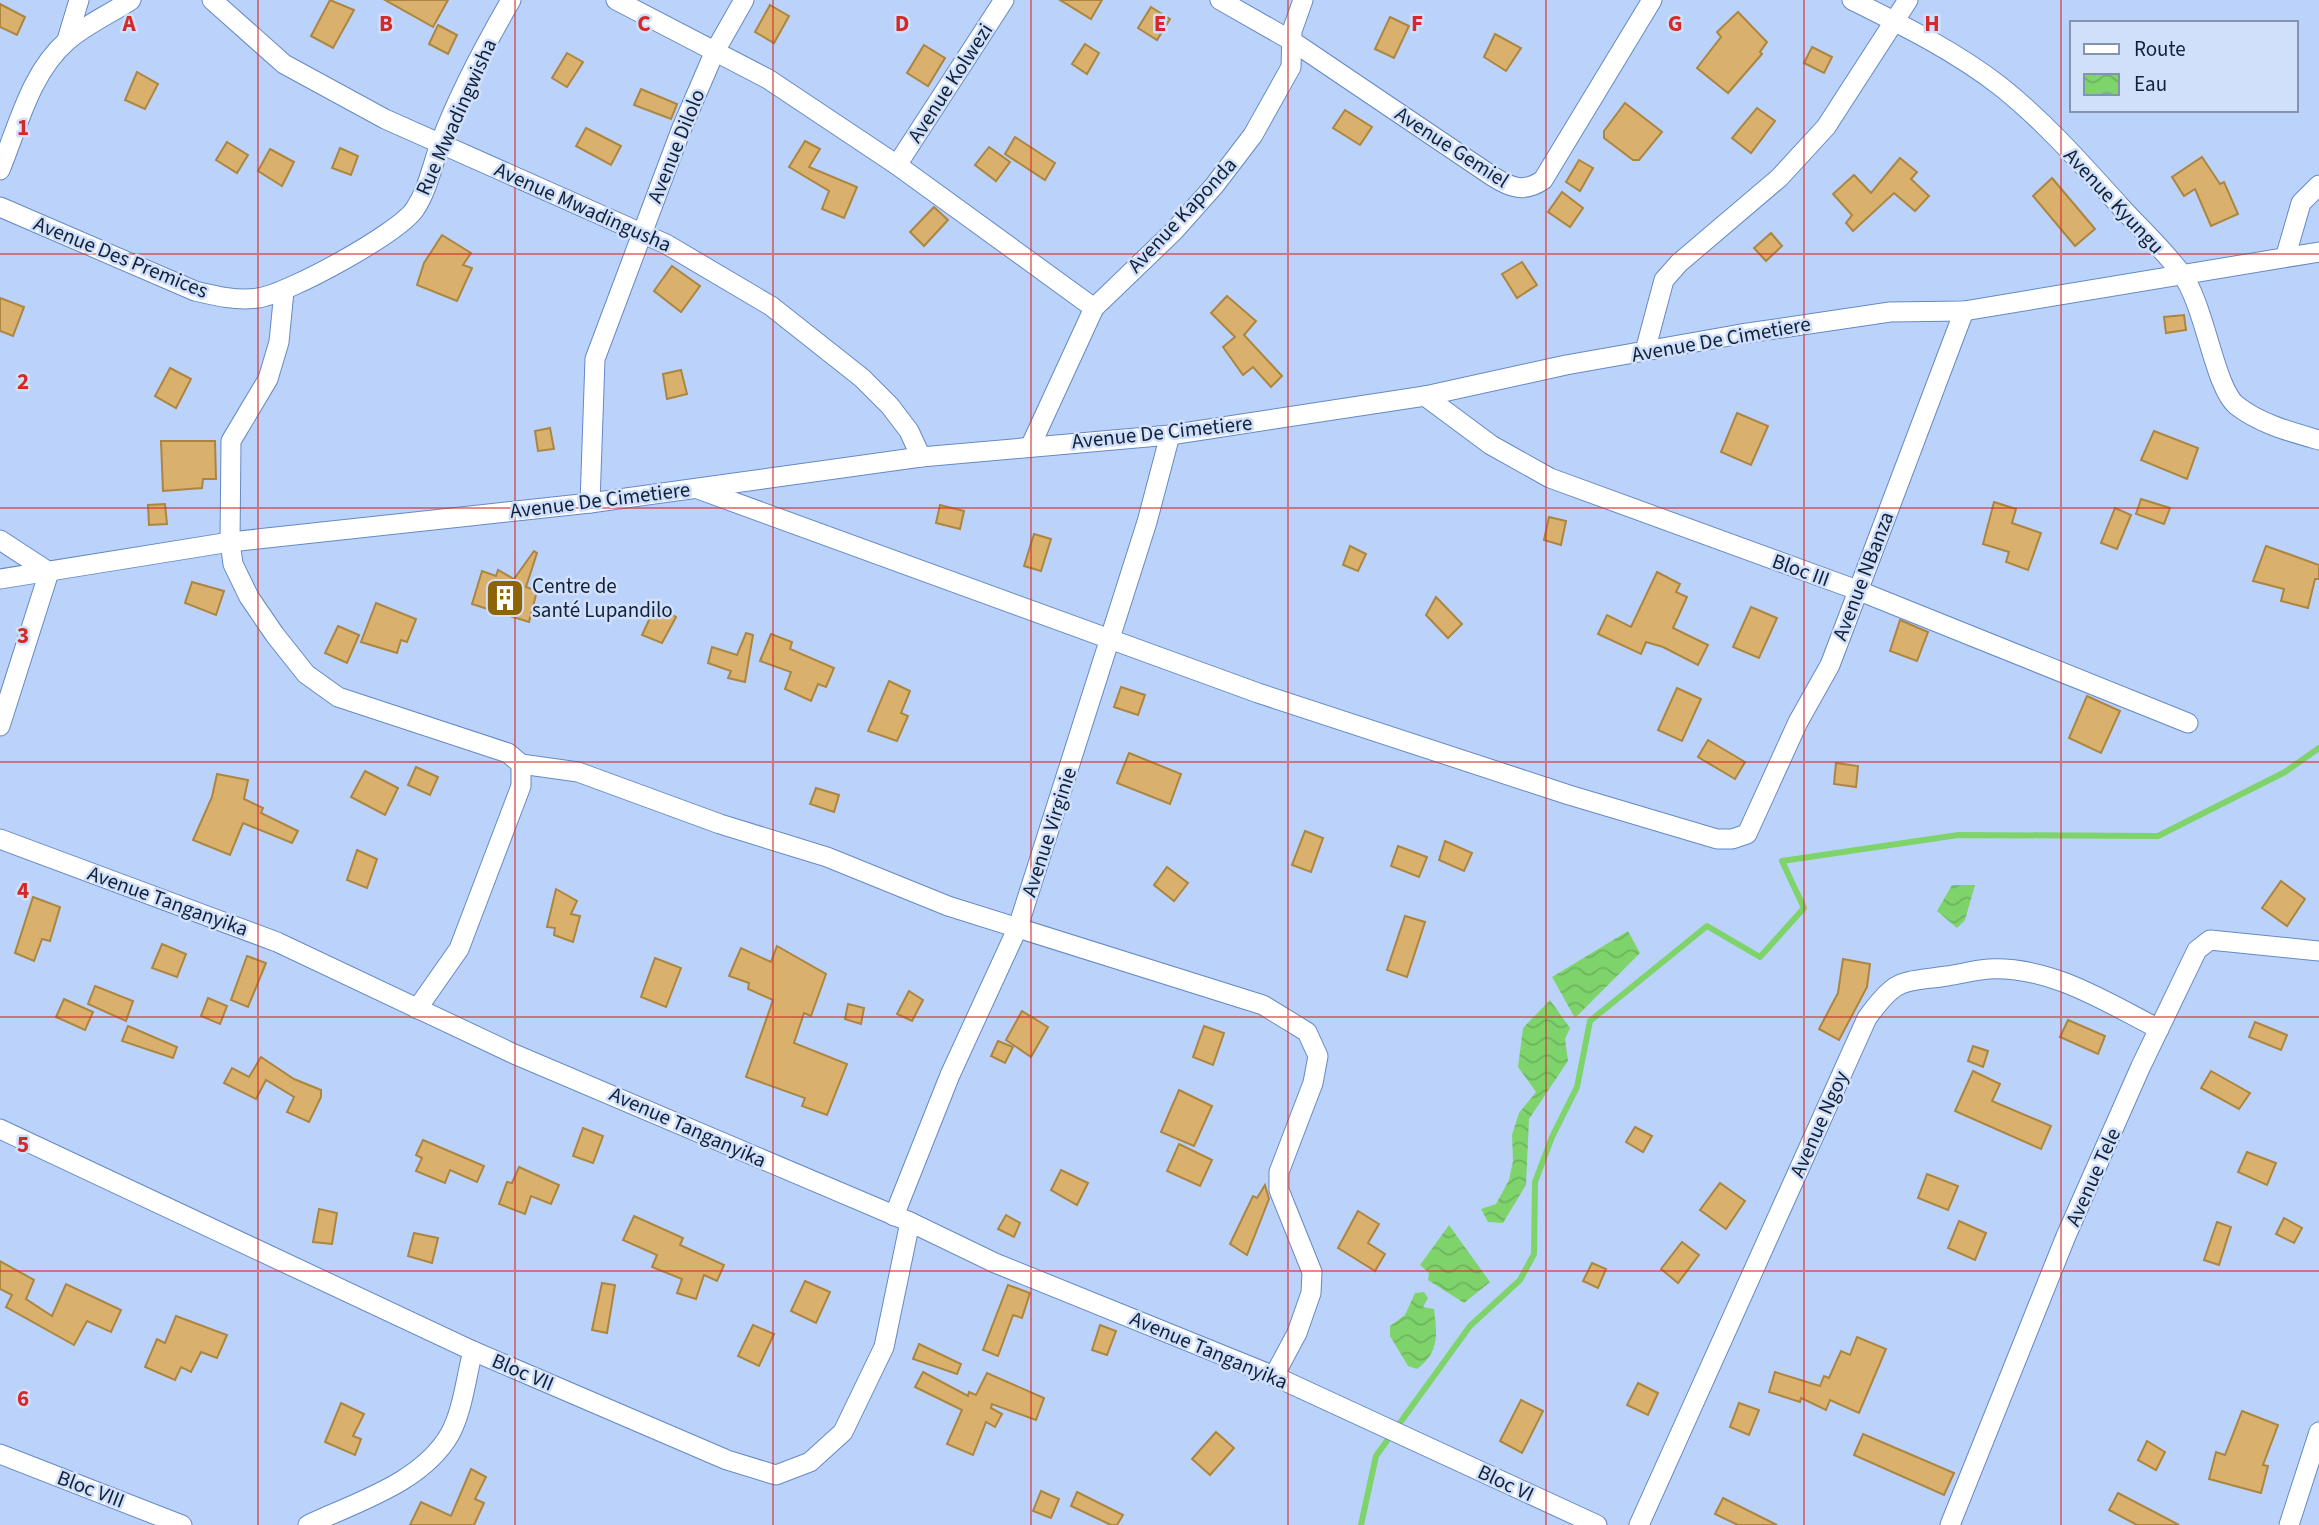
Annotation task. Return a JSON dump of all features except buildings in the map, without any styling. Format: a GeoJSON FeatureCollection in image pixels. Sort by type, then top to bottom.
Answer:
{"type":"FeatureCollection","features":[{"type":"Feature","properties":{"kind":"street"},"geometry":{"type":"LineString","coordinates":[[67,40],[79,0]]}},
{"type":"Feature","properties":{"kind":"street"},"geometry":{"type":"LineString","coordinates":[[0,170],[30,93],[49,61],[67,40],[131,0]]}},
{"type":"Feature","properties":{"kind":"street","name":"Avenue Mwadingusha"},"geometry":{"type":"LineString","coordinates":[[212,0],[284,64],[385,119],[642,233],[718,273],[771,306],[862,378],[890,406],[909,431],[921,457]]}},
{"type":"Feature","properties":{"kind":"street","name":"Rue Mwadingwisha"},"geometry":{"type":"LineString","coordinates":[[284,291],[381,237],[414,211],[432,176],[440,144],[511,0]]}},
{"type":"Feature","properties":{"kind":"street"},"geometry":{"type":"LineString","coordinates":[[616,0],[768,79],[897,165],[1094,308],[1031,445]]}},
{"type":"Feature","properties":{"kind":"street","name":"Avenue Dilolo"},"geometry":{"type":"LineString","coordinates":[[590,503],[595,359],[715,51],[744,0]]}},
{"type":"Feature","properties":{"kind":"street","name":"Avenue Kolwezi"},"geometry":{"type":"LineString","coordinates":[[897,165],[1004,0]]}},
{"type":"Feature","properties":{"kind":"street","name":"Avenue Gemiel"},"geometry":{"type":"LineString","coordinates":[[1220,0],[1292,41],[1492,176],[1513,188],[1530,189],[1543,180],[1652,0]]}},
{"type":"Feature","properties":{"kind":"street","name":"Avenue Kaponda"},"geometry":{"type":"LineString","coordinates":[[1094,308],[1198,204],[1253,135],[1292,67],[1292,31],[1303,0]]}},
{"type":"Feature","properties":{"kind":"street","name":"Avenue Kyungu"},"geometry":{"type":"LineString","coordinates":[[1852,0],[1896,22],[1998,85],[2028,111],[2079,161],[2183,275],[2201,311],[2216,362],[2234,403],[2274,427],[2319,440]]}},
{"type":"Feature","properties":{"kind":"street"},"geometry":{"type":"LineString","coordinates":[[1645,351],[1664,280],[1679,263],[1779,178],[1826,127],[1908,0]]}},
{"type":"Feature","properties":{"kind":"street"},"geometry":{"type":"LineString","coordinates":[[2286,255],[2301,203],[2319,185]]}},
{"type":"Feature","properties":{"kind":"street","name":"Avenue Des Premices"},"geometry":{"type":"LineString","coordinates":[[0,207],[195,291],[228,299],[259,298],[284,291]]}},
{"type":"Feature","properties":{"kind":"street","name":"Avenue De Cimetiere"},"geometry":{"type":"LineString","coordinates":[[0,579],[230,542],[590,503],[921,457],[1031,445],[1170,435],[1425,396],[1566,365],[1877,314],[1964,311],[2286,255],[2319,252]]}},
{"type":"Feature","properties":{"kind":"street"},"geometry":{"type":"LineString","coordinates":[[284,291],[279,342],[268,379],[231,441],[230,542],[233,564],[249,597],[306,674],[338,697],[393,718],[508,753],[521,764],[579,772],[720,824],[827,857],[948,906],[1263,1005],[1307,1032],[1318,1056],[1313,1083],[1279,1172],[1279,1190],[1312,1272],[1311,1293],[1297,1333],[1274,1376]]}},
{"type":"Feature","properties":{"kind":"street","name":"Avenue NBanza"},"geometry":{"type":"LineString","coordinates":[[1109,641],[1582,799],[1717,839],[1732,839],[1747,834],[1798,722],[1830,665],[1964,311]]}},
{"type":"Feature","properties":{"kind":"street","name":"Bloc III"},"geometry":{"type":"LineString","coordinates":[[1425,396],[1491,445],[1550,478],[1857,590],[2188,723]]}},
{"type":"Feature","properties":{"kind":"street","name":"Avenue Virginie"},"geometry":{"type":"LineString","coordinates":[[902,1219],[950,1075],[1018,927],[1147,522],[1170,435]]}},
{"type":"Feature","properties":{"kind":"street"},"geometry":{"type":"LineString","coordinates":[[694,488],[894,558],[1109,641]]}},
{"type":"Feature","properties":{"kind":"street"},"geometry":{"type":"LineString","coordinates":[[0,540],[49,572],[0,726]]}},
{"type":"Feature","properties":{"kind":"street"},"geometry":{"type":"LineString","coordinates":[[417,1009],[459,949],[521,786],[521,764]]}},
{"type":"Feature","properties":{"kind":"street","name":"Avenue Tanganyika"},"geometry":{"type":"LineString","coordinates":[[0,839],[277,942],[514,1054],[902,1219],[995,1264],[1274,1376],[1417,1440]]}},
{"type":"Feature","properties":{"kind":"street","name":"Avenue Tele"},"geometry":{"type":"LineString","coordinates":[[1950,1525],[2066,1236],[2197,950],[2210,940],[2319,951]]}},
{"type":"Feature","properties":{"kind":"street","name":"Avenue Ngoy"},"geometry":{"type":"LineString","coordinates":[[1640,1525],[1867,1018],[1888,989],[1913,978],[1991,969],[2023,972],[2068,982],[2160,1029]]}},
{"type":"Feature","properties":{"kind":"street","name":"Bloc VII"},"geometry":{"type":"LineString","coordinates":[[0,1129],[473,1351],[727,1460],[776,1475],[810,1462],[843,1432],[884,1347],[902,1219]]}},
{"type":"Feature","properties":{"kind":"street"},"geometry":{"type":"LineString","coordinates":[[307,1525],[405,1478],[430,1461],[451,1433],[473,1351]]}},
{"type":"Feature","properties":{"kind":"street"},"geometry":{"type":"LineString","coordinates":[[2289,1525],[2319,1432]]}},
{"type":"Feature","properties":{"kind":"street","name":"Bloc VI"},"geometry":{"type":"LineString","coordinates":[[1417,1440],[1589,1523]]}},
{"type":"Feature","properties":{"kind":"street","name":"Bloc VIII"},"geometry":{"type":"LineString","coordinates":[[0,1454],[182,1525]]}},
{"type":"Feature","properties":{"kind":"water"},"geometry":{"type":"Polygon","coordinates":[[[1952,885],[1975,885],[1965,920],[1957,928],[1937,911],[1952,885]]]}},
{"type":"Feature","properties":{"kind":"water"},"geometry":{"type":"Polygon","coordinates":[[[1628,931],[1640,953],[1575,1018],[1552,977],[1628,931]]]}},
{"type":"Feature","properties":{"kind":"water"},"geometry":{"type":"Polygon","coordinates":[[[1550,1000],[1570,1028],[1565,1039],[1568,1061],[1529,1119],[1526,1185],[1503,1223],[1488,1222],[1481,1209],[1496,1204],[1509,1180],[1513,1161],[1512,1135],[1519,1113],[1536,1092],[1518,1067],[1523,1028],[1550,1000]]]}},
{"type":"Feature","properties":{"kind":"water"},"geometry":{"type":"Polygon","coordinates":[[[1449,1225],[1490,1282],[1464,1303],[1428,1280],[1429,1273],[1420,1265],[1449,1225]]]}},
{"type":"Feature","properties":{"kind":"water"},"geometry":{"type":"Polygon","coordinates":[[[1424,1292],[1428,1298],[1423,1307],[1434,1309],[1436,1334],[1430,1356],[1417,1369],[1408,1366],[1390,1336],[1390,1326],[1405,1315],[1415,1293],[1424,1292]]]}},
{"type":"Feature","properties":{"kind":"waterway"},"geometry":{"type":"LineString","coordinates":[[1361,1525],[1376,1456],[1470,1326],[1520,1280],[1534,1254],[1535,1182],[1552,1137],[1577,1087],[1590,1021],[1707,926],[1760,957],[1804,908],[1782,861],[1958,835],[2158,836],[2285,772],[2319,748]]}},
{"type":"Feature","properties":{"kind":"place","name":"Centre de santé Lupandilo"},"geometry":{"type":"Point","coordinates":[505,598]}}]}
